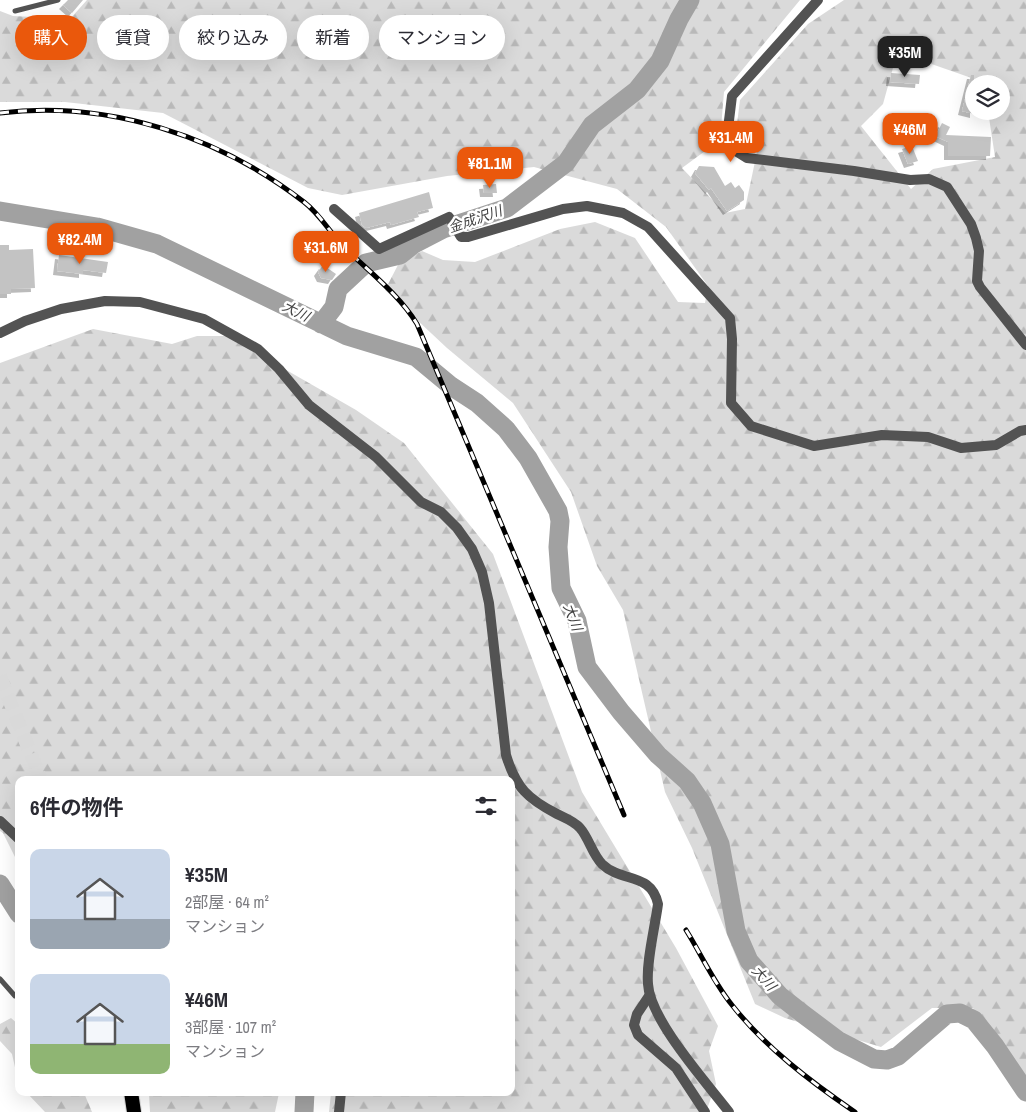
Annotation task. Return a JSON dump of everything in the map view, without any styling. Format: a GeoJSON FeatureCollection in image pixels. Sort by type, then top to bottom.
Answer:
{"type":"FeatureCollection","features":[{"type":"Feature","properties":{"kind":"highway"},"geometry":{"type":"LineString","coordinates":[[132,1096],[134,1112]]}},
{"type":"Feature","properties":{"kind":"street"},"geometry":{"type":"LineString","coordinates":[[818,0],[732,96],[726,145],[746,158],[910,180],[929,179],[947,187],[971,224],[976,238],[979,251],[978,281],[980,287],[1026,345]]}},
{"type":"Feature","properties":{"kind":"street"},"geometry":{"type":"LineString","coordinates":[[334,209],[379,249],[449,217],[461,237],[468,237],[563,209],[587,206],[623,213],[648,227],[730,318],[732,339],[731,403],[751,426],[779,437],[814,446],[882,435],[928,437],[961,448],[996,445],[1020,431],[1026,430]]}},
{"type":"Feature","properties":{"kind":"street"},"geometry":{"type":"LineString","coordinates":[[0,333],[24,321],[60,309],[105,301],[140,302],[204,319],[258,349],[280,369],[308,405],[376,456],[421,502],[441,512],[472,549],[482,572],[490,603],[506,756],[513,776]]}},
{"type":"Feature","properties":{"kind":"street"},"geometry":{"type":"LineString","coordinates":[[515,779],[533,802],[572,821],[580,828],[602,864],[614,873],[644,882],[656,893],[658,904],[647,982],[649,996],[665,1026],[729,1112]]}},
{"type":"Feature","properties":{"kind":"street"},"geometry":{"type":"LineString","coordinates":[[0,821],[15,835]]}},
{"type":"Feature","properties":{"kind":"street"},"geometry":{"type":"LineString","coordinates":[[649,996],[637,1014],[634,1024],[638,1035],[676,1068],[706,1112]]}},
{"type":"Feature","properties":{"kind":"street"},"geometry":{"type":"LineString","coordinates":[[339,1112],[341,1096]]}},
{"type":"Feature","properties":{"kind":"lane"},"geometry":{"type":"LineString","coordinates":[[15,11],[58,0]]}},
{"type":"Feature","properties":{"kind":"lane"},"geometry":{"type":"LineString","coordinates":[[0,979],[15,996]]}},
{"type":"Feature","properties":{"kind":"green space"},"geometry":{"type":"Polygon","coordinates":[[[87,0],[800,0],[724,92],[720,140],[682,168],[725,213],[745,209],[757,152],[735,140],[740,100],[808,24],[844,0],[1026,0],[1026,1078],[973,1008],[932,1008],[881,1047],[785,1018],[755,1004],[692,848],[665,792],[623,610],[597,566],[571,492],[513,403],[447,348],[385,290],[399,263],[422,251],[443,260],[475,262],[560,229],[595,222],[635,238],[678,302],[705,303],[708,286],[666,227],[617,189],[534,167],[447,176],[342,195],[308,188],[163,113],[65,102],[0,102],[0,11],[15,16],[15,60],[87,60],[87,15],[74,15],[87,0]],[[896,57],[883,104],[861,126],[911,189],[933,169],[995,157],[989,120],[1010,120],[1010,75],[965,76],[920,60],[896,57]]]}},
{"type":"Feature","properties":{"kind":"green space"},"geometry":{"type":"Polygon","coordinates":[[[93,329],[172,344],[197,336],[227,336],[356,410],[404,443],[493,554],[582,792],[676,948],[718,1026],[709,1051],[716,1084],[706,1112],[329,1112],[331,1096],[515,1096],[515,776],[15,776],[15,857],[3,833],[0,831],[0,363],[93,329]]]}},
{"type":"Feature","properties":{"kind":"green space"},"geometry":{"type":"Polygon","coordinates":[[[11,1018],[15,1022],[15,1067],[12,1054],[0,1041],[0,1024],[11,1018]]]}},
{"type":"Feature","properties":{"kind":"green space"},"geometry":{"type":"Polygon","coordinates":[[[30,1096],[85,1096],[92,1112],[45,1112],[30,1096]]]}},
{"type":"Feature","properties":{"kind":"green space"},"geometry":{"type":"Polygon","coordinates":[[[149,1096],[278,1096],[275,1112],[150,1112],[149,1096]]]}},
{"type":"Feature","properties":{"kind":"building"},"geometry":{"type":"Polygon","coordinates":[[[68,0],[83,0],[72,13],[63,5],[68,0]]]}},
{"type":"Feature","properties":{"kind":"building"},"geometry":{"type":"Polygon","coordinates":[[[891,73],[920,75],[919,84],[890,82],[891,73]]]}},
{"type":"Feature","properties":{"kind":"building"},"geometry":{"type":"Polygon","coordinates":[[[965,99],[965,112],[962,111],[965,99]]]}},
{"type":"Feature","properties":{"kind":"building"},"geometry":{"type":"Polygon","coordinates":[[[942,123],[950,127],[946,135],[991,137],[990,156],[948,156],[948,142],[933,135],[936,135],[942,123]]]}},
{"type":"Feature","properties":{"kind":"building"},"geometry":{"type":"Polygon","coordinates":[[[912,146],[918,161],[908,164],[902,149],[912,146]]]}},
{"type":"Feature","properties":{"kind":"building"},"geometry":{"type":"Polygon","coordinates":[[[699,166],[714,167],[725,186],[731,182],[735,188],[739,185],[744,192],[744,200],[727,211],[711,188],[709,190],[695,173],[699,166]]]}},
{"type":"Feature","properties":{"kind":"building"},"geometry":{"type":"Polygon","coordinates":[[[496,184],[497,193],[484,193],[483,185],[496,184]]]}},
{"type":"Feature","properties":{"kind":"building"},"geometry":{"type":"Polygon","coordinates":[[[429,192],[433,208],[417,212],[419,217],[391,225],[390,222],[366,228],[362,225],[359,213],[429,192]]]}},
{"type":"Feature","properties":{"kind":"building"},"geometry":{"type":"Polygon","coordinates":[[[0,245],[9,245],[9,250],[33,249],[35,288],[11,289],[11,294],[0,294],[0,245]]]}},
{"type":"Feature","properties":{"kind":"building"},"geometry":{"type":"Polygon","coordinates":[[[59,255],[108,262],[106,273],[83,270],[83,274],[57,271],[59,255]]]}},
{"type":"Feature","properties":{"kind":"building"},"geometry":{"type":"Polygon","coordinates":[[[323,265],[336,274],[332,280],[321,278],[318,272],[323,265]]]}},
{"type":"Feature","properties":{"kind":"waterway","name":"金成沢川"},"geometry":{"type":"LineString","coordinates":[[321,324],[334,307],[338,289],[366,263],[400,255],[414,244],[443,229],[507,208],[566,163],[592,125],[637,90],[660,61],[690,0]]}},
{"type":"Feature","properties":{"kind":"waterway","name":"大川"},"geometry":{"type":"LineString","coordinates":[[0,211],[97,227],[157,244],[347,336],[416,357],[451,386],[477,403],[506,429],[528,458],[558,511],[560,521],[558,547],[561,588],[577,621],[587,667],[621,712],[658,755],[687,781],[702,803],[720,844],[736,931],[749,961],[780,996],[839,1041],[874,1059],[887,1060],[898,1056],[947,1014],[960,1013],[974,1020],[995,1046],[1026,1092]]}},
{"type":"Feature","properties":{"kind":"waterway"},"geometry":{"type":"LineString","coordinates":[[0,884],[15,908]]}},
{"type":"Feature","properties":{"kind":"waterway"},"geometry":{"type":"LineString","coordinates":[[304,1112],[305,1096]]}},
{"type":"Feature","properties":{"kind":"tunnel"},"geometry":{"type":"LineString","coordinates":[[0,676],[39,776]]}},
{"type":"Feature","properties":{"kind":"railway"},"geometry":{"type":"LineString","coordinates":[[0,113],[41,110],[81,112],[121,118],[161,128],[199,141],[236,158],[271,179],[310,207],[342,244],[402,304],[417,324],[624,815]]}},
{"type":"Feature","properties":{"kind":"railway"},"geometry":{"type":"LineString","coordinates":[[686,930],[719,987],[745,1020],[789,1063],[855,1112]]}}]}
